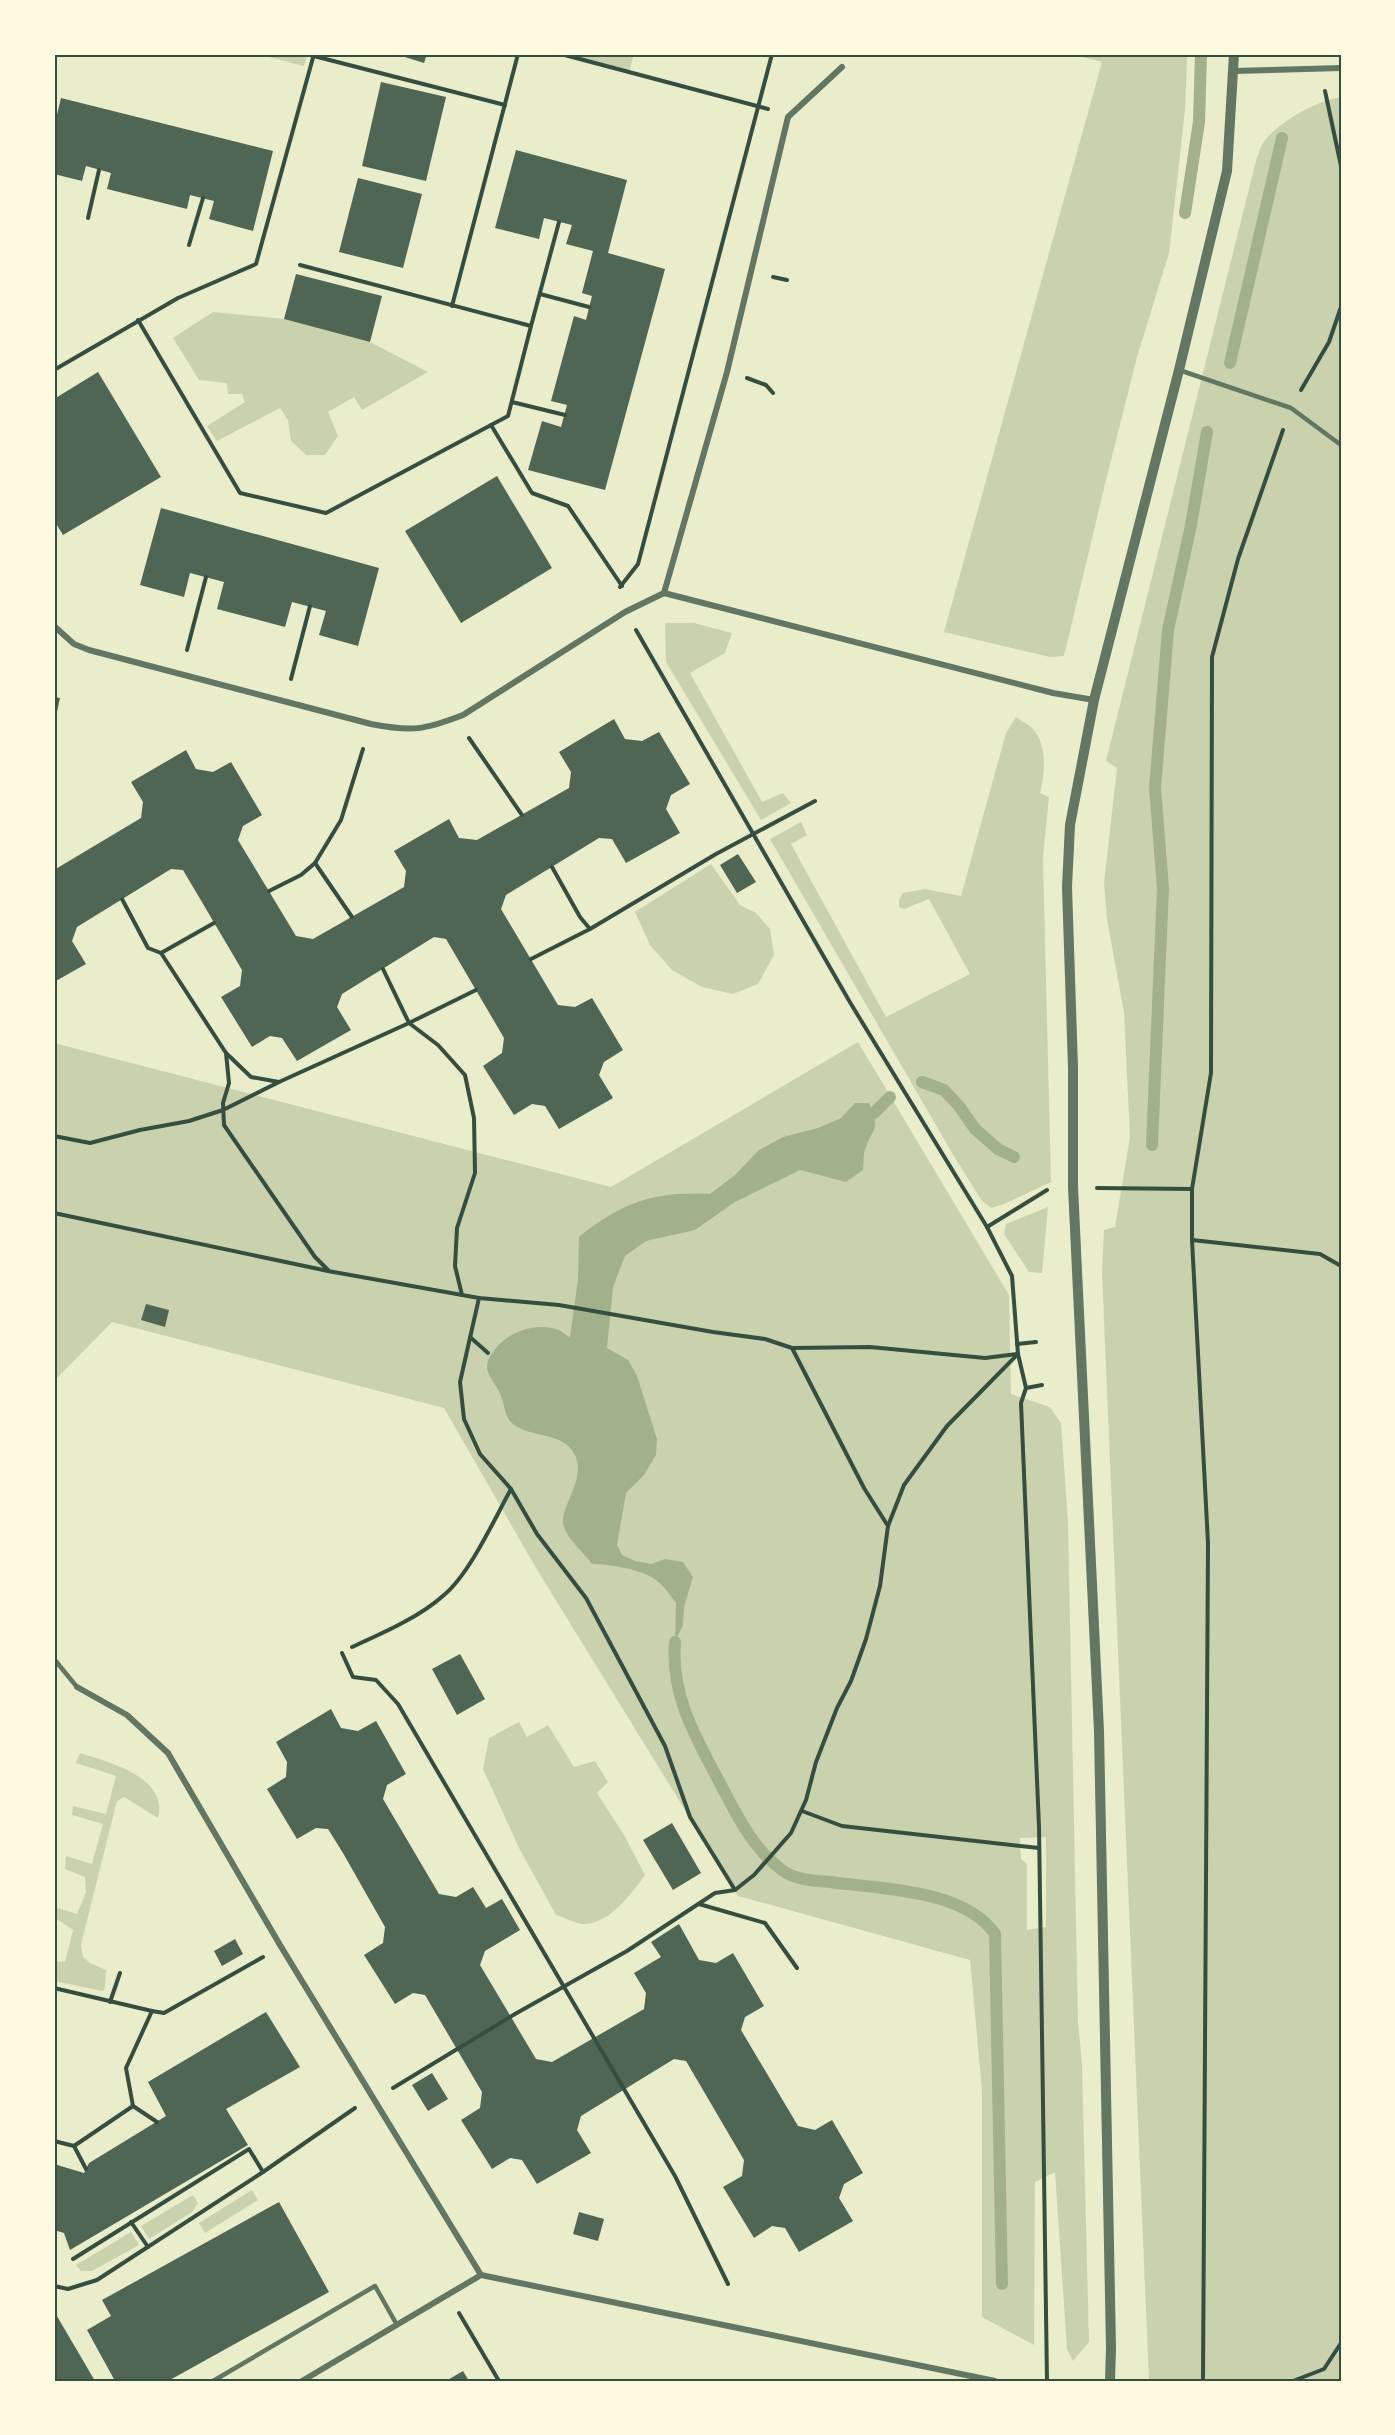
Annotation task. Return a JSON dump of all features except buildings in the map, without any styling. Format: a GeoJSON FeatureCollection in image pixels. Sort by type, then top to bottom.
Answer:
{"type":"FeatureCollection","features":[{"type":"Feature","properties":{"kind":"street"},"geometry":{"type":"LineString","coordinates":[[1110,2381],[1099,1731],[1072,1187],[1073,1068],[1067,887],[1070,825],[1094,700],[1179,370],[1227,171],[1234,54]]}},
{"type":"Feature","properties":{"kind":"street"},"geometry":{"type":"LineString","coordinates":[[664,593],[726,372],[788,117],[842,67]]}},
{"type":"Feature","properties":{"kind":"street"},"geometry":{"type":"LineString","coordinates":[[1234,71],[1341,68]]}},
{"type":"Feature","properties":{"kind":"street"},"geometry":{"type":"LineString","coordinates":[[54,626],[74,645],[89,650],[371,724],[410,730],[436,725],[463,715],[625,612],[664,593],[1053,693],[1094,700]]}},
{"type":"Feature","properties":{"kind":"street"},"geometry":{"type":"LineString","coordinates":[[77,1687],[127,1715],[168,1754],[280,1945],[481,2276]]}},
{"type":"Feature","properties":{"kind":"street"},"geometry":{"type":"LineString","coordinates":[[302,2381],[481,2276],[995,2381]]}},
{"type":"Feature","properties":{"kind":"lane"},"geometry":{"type":"LineString","coordinates":[[1179,370],[1291,408],[1341,445]]}},
{"type":"Feature","properties":{"kind":"lane"},"geometry":{"type":"LineString","coordinates":[[54,1659],[77,1687]]}},
{"type":"Feature","properties":{"kind":"lane"},"geometry":{"type":"LineString","coordinates":[[213,2381],[375,2286],[397,2325]]}},
{"type":"Feature","properties":{"kind":"path"},"geometry":{"type":"LineString","coordinates":[[306,54],[505,105]]}},
{"type":"Feature","properties":{"kind":"path"},"geometry":{"type":"LineString","coordinates":[[452,306],[518,54]]}},
{"type":"Feature","properties":{"kind":"path"},"geometry":{"type":"LineString","coordinates":[[561,54],[758,105],[788,117]]}},
{"type":"Feature","properties":{"kind":"path"},"geometry":{"type":"LineString","coordinates":[[614,591],[622,586],[638,564],[772,54]]}},
{"type":"Feature","properties":{"kind":"path"},"geometry":{"type":"LineString","coordinates":[[54,370],[178,297],[256,264],[314,55]]}},
{"type":"Feature","properties":{"kind":"path"},"geometry":{"type":"LineString","coordinates":[[1326,99],[1341,166]]}},
{"type":"Feature","properties":{"kind":"path"},"geometry":{"type":"LineString","coordinates":[[88,218],[99,170]]}},
{"type":"Feature","properties":{"kind":"path"},"geometry":{"type":"LineString","coordinates":[[189,245],[203,198]]}},
{"type":"Feature","properties":{"kind":"path"},"geometry":{"type":"LineString","coordinates":[[138,320],[240,493],[326,513],[508,416],[559,222]]}},
{"type":"Feature","properties":{"kind":"path"},"geometry":{"type":"LineString","coordinates":[[300,265],[531,326]]}},
{"type":"Feature","properties":{"kind":"path"},"geometry":{"type":"LineString","coordinates":[[540,294],[589,307]]}},
{"type":"Feature","properties":{"kind":"path"},"geometry":{"type":"LineString","coordinates":[[1203,2381],[1208,1543],[1192,1240],[1192,1189],[1211,1073],[1212,657],[1238,559],[1291,408],[1329,342],[1341,307]]}},
{"type":"Feature","properties":{"kind":"path"},"geometry":{"type":"LineString","coordinates":[[512,402],[565,415]]}},
{"type":"Feature","properties":{"kind":"path"},"geometry":{"type":"LineString","coordinates":[[491,425],[532,493],[568,506],[622,586]]}},
{"type":"Feature","properties":{"kind":"path"},"geometry":{"type":"LineString","coordinates":[[187,650],[206,577]]}},
{"type":"Feature","properties":{"kind":"path"},"geometry":{"type":"LineString","coordinates":[[291,679],[310,606]]}},
{"type":"Feature","properties":{"kind":"path"},"geometry":{"type":"LineString","coordinates":[[639,635],[851,1004],[987,1227],[1012,1276],[1018,1354],[1026,1388],[1021,1403],[1039,1848],[1047,2381]]}},
{"type":"Feature","properties":{"kind":"path"},"geometry":{"type":"LineString","coordinates":[[469,738],[522,815]]}},
{"type":"Feature","properties":{"kind":"path"},"geometry":{"type":"LineString","coordinates":[[269,891],[301,875],[315,863],[340,820],[363,749]]}},
{"type":"Feature","properties":{"kind":"path"},"geometry":{"type":"LineString","coordinates":[[531,959],[590,929],[716,854],[815,801]]}},
{"type":"Feature","properties":{"kind":"path"},"geometry":{"type":"LineString","coordinates":[[315,863],[352,917]]}},
{"type":"Feature","properties":{"kind":"path"},"geometry":{"type":"LineString","coordinates":[[552,867],[580,917],[590,929]]}},
{"type":"Feature","properties":{"kind":"path"},"geometry":{"type":"LineString","coordinates":[[122,899],[148,948],[161,953],[226,1053],[251,1077],[279,1082]]}},
{"type":"Feature","properties":{"kind":"path"},"geometry":{"type":"LineString","coordinates":[[161,953],[214,922]]}},
{"type":"Feature","properties":{"kind":"path"},"geometry":{"type":"LineString","coordinates":[[382,969],[410,1023],[438,1045],[465,1075],[474,1118],[475,1173],[457,1228],[455,1266],[462,1295]]}},
{"type":"Feature","properties":{"kind":"path"},"geometry":{"type":"LineString","coordinates":[[54,1136],[90,1143],[140,1130],[189,1121],[223,1110],[476,990]]}},
{"type":"Feature","properties":{"kind":"path"},"geometry":{"type":"LineString","coordinates":[[226,1053],[229,1083],[223,1103],[224,1125],[315,1257],[328,1271]]}},
{"type":"Feature","properties":{"kind":"path"},"geometry":{"type":"LineString","coordinates":[[54,1213],[328,1271],[479,1298],[559,1305],[765,1339],[792,1348],[870,1347],[985,1358],[1018,1354]]}},
{"type":"Feature","properties":{"kind":"path"},"geometry":{"type":"LineString","coordinates":[[1192,1240],[1320,1254],[1341,1266]]}},
{"type":"Feature","properties":{"kind":"path"},"geometry":{"type":"LineString","coordinates":[[479,1298],[460,1382],[464,1419],[480,1454],[511,1489],[537,1534],[586,1598],[665,1746],[690,1816],[735,1890]]}},
{"type":"Feature","properties":{"kind":"path"},"geometry":{"type":"LineString","coordinates":[[470,1337],[488,1353]]}},
{"type":"Feature","properties":{"kind":"path"},"geometry":{"type":"LineString","coordinates":[[1017,1344],[1036,1342]]}},
{"type":"Feature","properties":{"kind":"path"},"geometry":{"type":"LineString","coordinates":[[792,1348],[864,1488],[888,1526]]}},
{"type":"Feature","properties":{"kind":"path"},"geometry":{"type":"LineString","coordinates":[[54,2286],[68,2289],[97,2280],[373,2097],[396,2086],[627,1951],[715,1893],[735,1890],[754,1875],[791,1833],[802,1811],[816,1762],[837,1708],[851,1681],[866,1639],[880,1586],[888,1526],[904,1485],[947,1426],[1018,1354]]}},
{"type":"Feature","properties":{"kind":"path"},"geometry":{"type":"LineString","coordinates":[[1026,1388],[1042,1385]]}},
{"type":"Feature","properties":{"kind":"path"},"geometry":{"type":"LineString","coordinates":[[352,1647],[397,1626],[445,1595],[472,1560],[511,1489]]}},
{"type":"Feature","properties":{"kind":"path"},"geometry":{"type":"LineString","coordinates":[[342,1653],[353,1677],[376,1680],[398,1704],[675,2176],[728,2284]]}},
{"type":"Feature","properties":{"kind":"path"},"geometry":{"type":"LineString","coordinates":[[802,1811],[842,1826],[1039,1848]]}},
{"type":"Feature","properties":{"kind":"path"},"geometry":{"type":"LineString","coordinates":[[698,1904],[765,1923],[797,1968]]}},
{"type":"Feature","properties":{"kind":"path"},"geometry":{"type":"LineString","coordinates":[[54,1988],[165,2013],[263,1957]]}},
{"type":"Feature","properties":{"kind":"path"},"geometry":{"type":"LineString","coordinates":[[110,2002],[120,1973]]}},
{"type":"Feature","properties":{"kind":"path"},"geometry":{"type":"LineString","coordinates":[[152,2011],[126,2068],[133,2106],[157,2122]]}},
{"type":"Feature","properties":{"kind":"path"},"geometry":{"type":"LineString","coordinates":[[74,2146],[133,2106]]}},
{"type":"Feature","properties":{"kind":"path"},"geometry":{"type":"LineString","coordinates":[[54,2140],[74,2146],[86,2169]]}},
{"type":"Feature","properties":{"kind":"path"},"geometry":{"type":"LineString","coordinates":[[73,2259],[249,2149],[263,2172]]}},
{"type":"Feature","properties":{"kind":"path"},"geometry":{"type":"LineString","coordinates":[[131,2222],[148,2247]]}},
{"type":"Feature","properties":{"kind":"path"},"geometry":{"type":"LineString","coordinates":[[448,2294],[499,2381]]}},
{"type":"Feature","properties":{"kind":"path"},"geometry":{"type":"LineString","coordinates":[[1293,2381],[1324,2369],[1341,2343]]}},
{"type":"Feature","properties":{"kind":"shaded area"},"geometry":{"type":"Polygon","coordinates":[[[258,54],[307,54],[304,66],[258,54]]]}},
{"type":"Feature","properties":{"kind":"shaded area"},"geometry":{"type":"Polygon","coordinates":[[[561,54],[634,54],[629,72],[561,54]]]}},
{"type":"Feature","properties":{"kind":"shaded area"},"geometry":{"type":"Polygon","coordinates":[[[1071,54],[1187,54],[1187,60],[1185,110],[1169,253],[1137,357],[1064,656],[1050,657],[944,632],[1102,62],[1071,54]]]}},
{"type":"Feature","properties":{"kind":"shaded area"},"geometry":{"type":"Polygon","coordinates":[[[1341,97],[1341,2381],[1149,2381],[1102,1273],[1104,1230],[1115,1227],[1130,1137],[1124,1013],[1107,919],[1104,883],[1117,768],[1106,761],[1259,152],[1270,135],[1288,120],[1320,103],[1341,97]]]}},
{"type":"Feature","properties":{"kind":"shaded area"},"geometry":{"type":"Polygon","coordinates":[[[213,312],[284,319],[370,342],[428,372],[362,410],[354,397],[328,412],[338,436],[325,455],[306,455],[291,441],[288,420],[280,408],[217,441],[207,426],[245,402],[242,394],[228,394],[227,383],[199,380],[173,338],[213,312]]]}},
{"type":"Feature","properties":{"kind":"shaded area"},"geometry":{"type":"Polygon","coordinates":[[[665,623],[694,623],[732,633],[725,653],[690,673],[762,802],[783,793],[791,803],[761,820],[666,662],[665,623]]]}},
{"type":"Feature","properties":{"kind":"shaded area"},"geometry":{"type":"Polygon","coordinates":[[[1016,717],[1032,728],[1041,743],[1044,768],[1040,793],[1049,797],[1043,858],[1051,1182],[991,1208],[982,1201],[955,1158],[770,839],[801,822],[807,835],[791,844],[886,1017],[970,974],[929,899],[904,909],[899,907],[899,900],[903,893],[925,889],[961,896],[1006,733],[1016,717]]]}},
{"type":"Feature","properties":{"kind":"shaded area"},"geometry":{"type":"Polygon","coordinates":[[[711,864],[740,905],[756,913],[770,929],[774,955],[758,984],[733,994],[702,987],[672,970],[650,945],[635,912],[711,864]]]}},
{"type":"Feature","properties":{"kind":"shaded area"},"geometry":{"type":"Polygon","coordinates":[[[858,1042],[1009,1295],[1011,1394],[1050,1407],[1061,1423],[1068,1522],[1078,2022],[1082,2064],[1089,2342],[1073,2361],[1067,2349],[1055,2172],[1035,2182],[1034,2345],[982,2317],[982,2090],[970,1960],[738,1896],[536,1568],[444,1408],[112,1322],[54,1381],[54,1043],[611,1187],[858,1042]],[[1046,1837],[1020,1838],[1021,1859],[1027,1864],[1027,1930],[1046,1927],[1046,1837]]]}},
{"type":"Feature","properties":{"kind":"shaded area"},"geometry":{"type":"Polygon","coordinates":[[[855,1103],[869,1103],[875,1119],[874,1128],[864,1152],[863,1170],[846,1182],[800,1170],[735,1202],[695,1230],[646,1241],[625,1256],[613,1287],[607,1348],[628,1360],[637,1376],[657,1439],[656,1455],[644,1475],[626,1493],[617,1545],[622,1555],[635,1561],[651,1564],[665,1559],[683,1562],[693,1577],[684,1607],[683,1625],[675,1642],[676,1603],[663,1586],[640,1572],[615,1566],[592,1564],[567,1534],[563,1523],[566,1507],[577,1478],[576,1458],[571,1449],[558,1439],[524,1430],[510,1421],[500,1393],[488,1371],[489,1359],[492,1352],[502,1342],[524,1330],[551,1328],[570,1337],[578,1279],[579,1237],[595,1225],[640,1201],[672,1195],[710,1194],[735,1175],[759,1150],[783,1137],[818,1128],[841,1118],[855,1103]]]}},
{"type":"Feature","properties":{"kind":"shaded area"},"geometry":{"type":"Polygon","coordinates":[[[1048,1207],[1042,1273],[1029,1272],[1004,1234],[1006,1224],[1048,1207]]]}},
{"type":"Feature","properties":{"kind":"shaded area"},"geometry":{"type":"Polygon","coordinates":[[[519,1722],[527,1737],[548,1725],[574,1767],[595,1761],[608,1782],[597,1793],[624,1835],[645,1875],[619,1906],[603,1919],[581,1924],[556,1915],[519,1848],[483,1769],[489,1738],[519,1722]]]}},
{"type":"Feature","properties":{"kind":"shaded area"},"geometry":{"type":"Polygon","coordinates":[[[80,1753],[106,1761],[134,1774],[146,1782],[154,1792],[159,1804],[158,1818],[124,1797],[117,1801],[81,1945],[83,1957],[106,1970],[103,1991],[54,1981],[54,1961],[65,1962],[73,1930],[54,1917],[54,1907],[77,1914],[86,1892],[85,1877],[65,1869],[66,1856],[92,1864],[103,1824],[72,1815],[73,1806],[106,1814],[116,1776],[76,1763],[80,1753]]]}},
{"type":"Feature","properties":{"kind":"shaded area"},"geometry":{"type":"Polygon","coordinates":[[[252,2190],[258,2200],[205,2233],[199,2223],[252,2190]]]}},
{"type":"Feature","properties":{"kind":"shaded area"},"geometry":{"type":"Polygon","coordinates":[[[193,2195],[198,2203],[192,2212],[149,2239],[141,2226],[193,2195]]]}},
{"type":"Feature","properties":{"kind":"shaded area"},"geometry":{"type":"Polygon","coordinates":[[[131,2232],[139,2245],[92,2271],[81,2271],[76,2265],[131,2232]]]}},
{"type":"Feature","properties":{"kind":"waterway"},"geometry":{"type":"LineString","coordinates":[[1185,213],[1199,122],[1201,54]]}},
{"type":"Feature","properties":{"kind":"waterway"},"geometry":{"type":"LineString","coordinates":[[1230,363],[1282,138]]}},
{"type":"Feature","properties":{"kind":"waterway"},"geometry":{"type":"LineString","coordinates":[[1152,1145],[1163,888],[1155,788],[1168,630],[1191,525],[1207,432]]}},
{"type":"Feature","properties":{"kind":"waterway"},"geometry":{"type":"LineString","coordinates":[[922,1082],[944,1090],[975,1129],[998,1149],[1014,1157]]}},
{"type":"Feature","properties":{"kind":"waterway"},"geometry":{"type":"LineString","coordinates":[[874,1113],[890,1097]]}},
{"type":"Feature","properties":{"kind":"waterway"},"geometry":{"type":"LineString","coordinates":[[675,1642],[679,1693],[690,1724],[734,1811],[770,1860],[787,1873],[799,1878],[896,1890],[942,1900],[963,1908],[981,1919],[995,1934],[1002,2284]]}}]}
